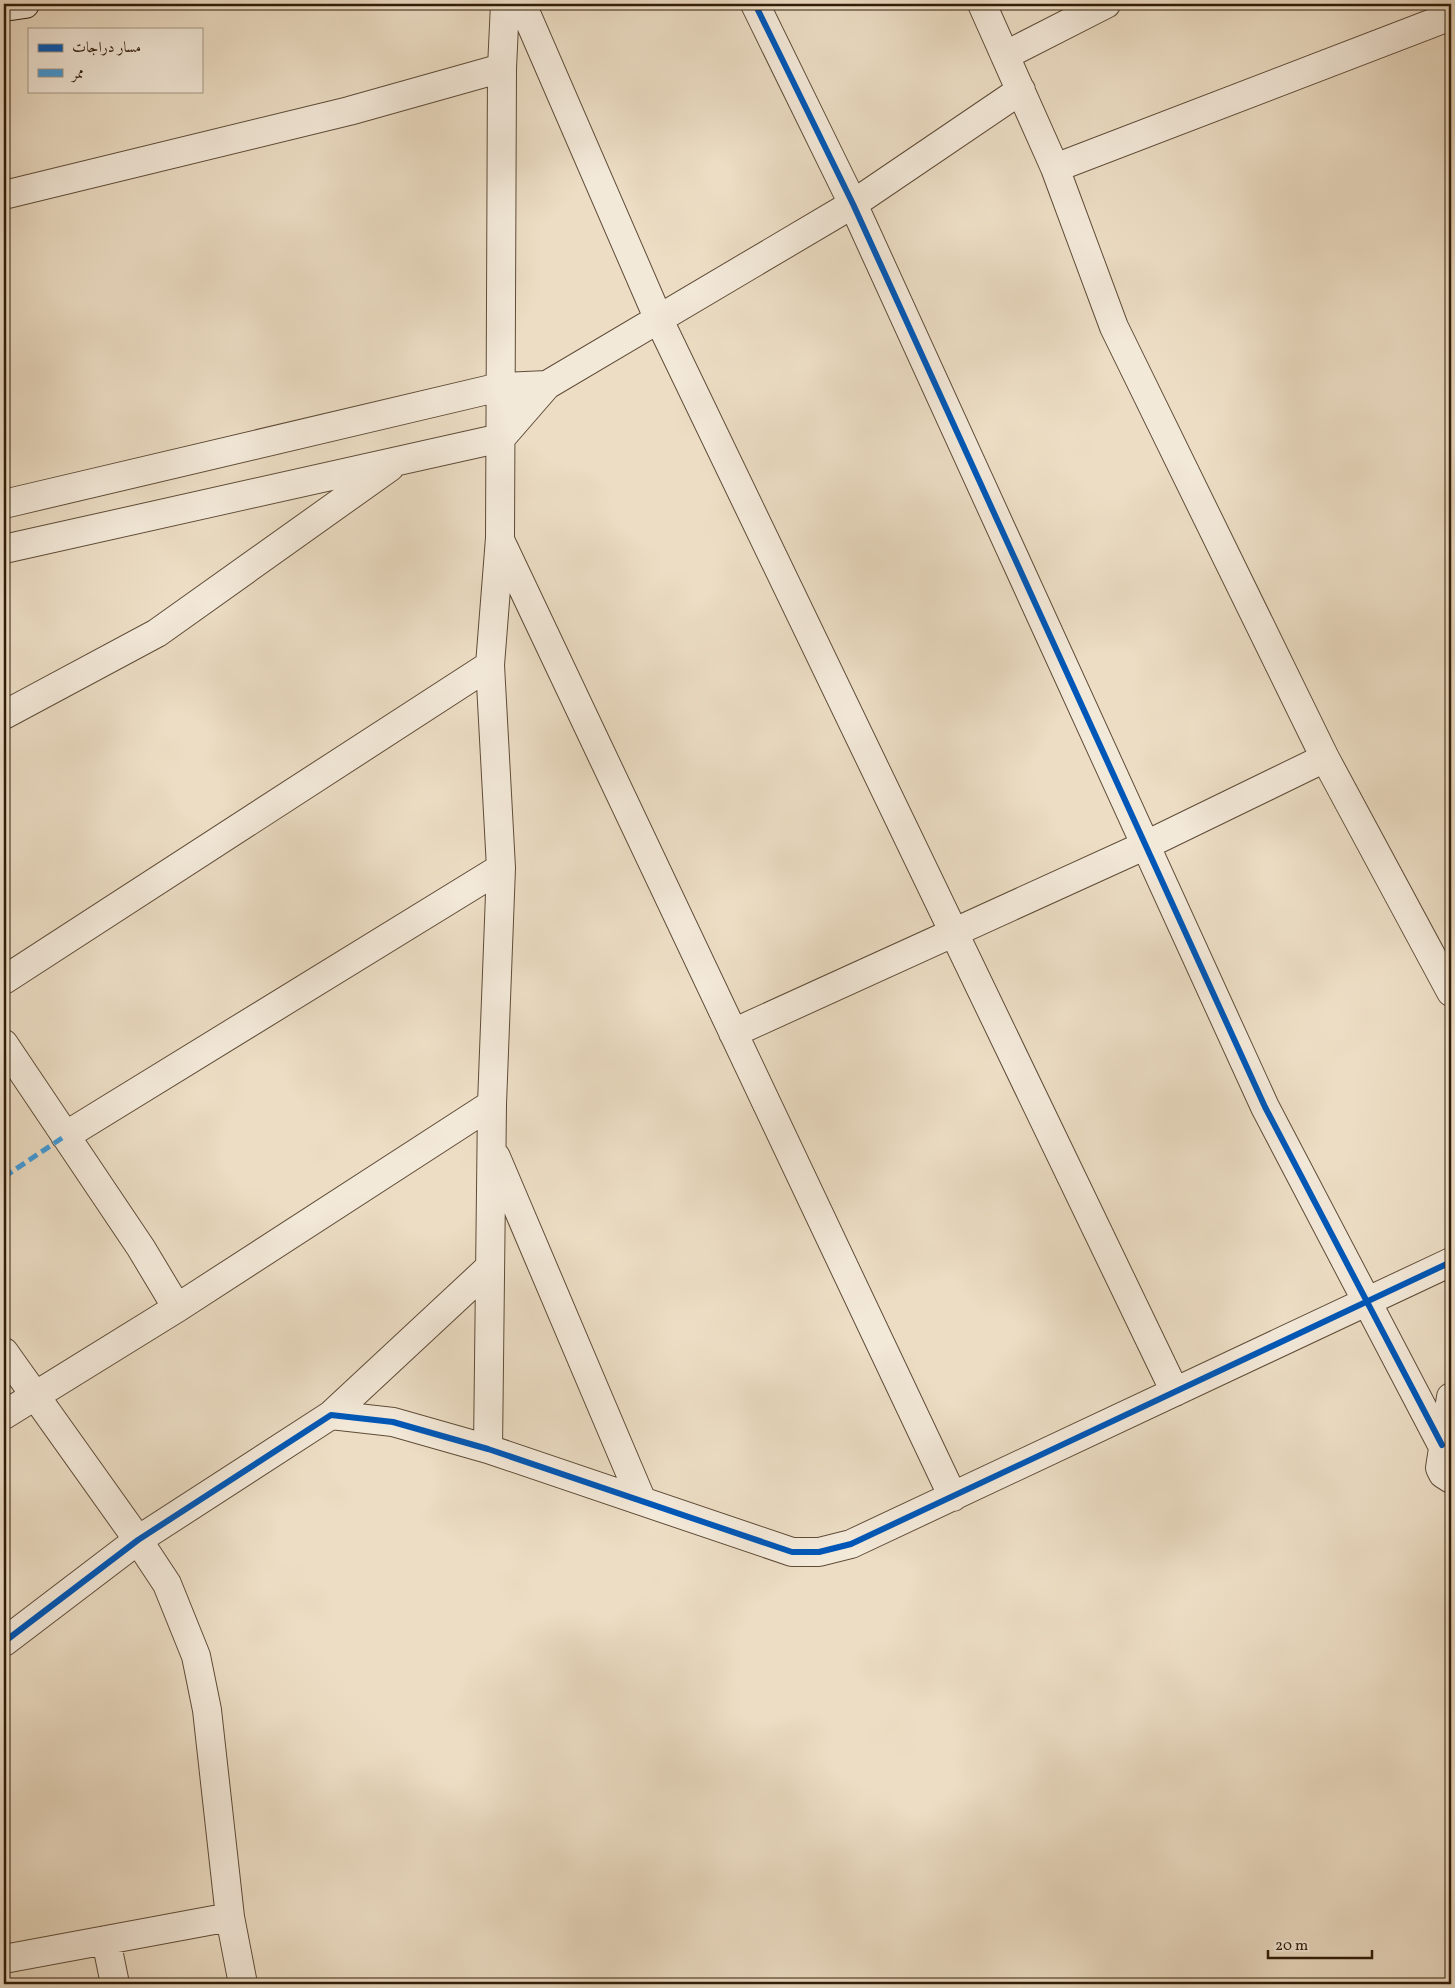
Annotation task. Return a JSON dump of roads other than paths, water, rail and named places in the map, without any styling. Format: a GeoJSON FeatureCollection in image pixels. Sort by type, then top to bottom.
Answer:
{"type":"FeatureCollection","features":[{"type":"Feature","properties":{"kind":"street"},"geometry":{"type":"LineString","coordinates":[[4,7],[25,4]]}},
{"type":"Feature","properties":{"kind":"street"},"geometry":{"type":"LineString","coordinates":[[488,1448],[492,1104],[500,868],[490,665],[500,538],[502,68],[505,4]]}},
{"type":"Feature","properties":{"kind":"street"},"geometry":{"type":"LineString","coordinates":[[522,4],[658,320],[1175,1392]]}},
{"type":"Feature","properties":{"kind":"street"},"geometry":{"type":"LineString","coordinates":[[754,4],[853,204],[1265,1107],[1442,1445]]}},
{"type":"Feature","properties":{"kind":"street"},"geometry":{"type":"LineString","coordinates":[[982,4],[1055,168],[1114,327],[1325,758],[1451,992]]}},
{"type":"Feature","properties":{"kind":"street"},"geometry":{"type":"LineString","coordinates":[[1006,55],[1106,4]]}},
{"type":"Feature","properties":{"kind":"street"},"geometry":{"type":"LineString","coordinates":[[1055,168],[1451,16]]}},
{"type":"Feature","properties":{"kind":"street"},"geometry":{"type":"LineString","coordinates":[[4,195],[349,111],[502,68]]}},
{"type":"Feature","properties":{"kind":"street"},"geometry":{"type":"LineString","coordinates":[[547,385],[500,387],[4,503],[8,548],[501,438],[547,385],[853,204],[1021,90]]}},
{"type":"Feature","properties":{"kind":"street"},"geometry":{"type":"LineString","coordinates":[[4,715],[157,633],[400,461]]}},
{"type":"Feature","properties":{"kind":"street"},"geometry":{"type":"LineString","coordinates":[[500,538],[953,1496]]}},
{"type":"Feature","properties":{"kind":"street"},"geometry":{"type":"LineString","coordinates":[[4,980],[490,665]]}},
{"type":"Feature","properties":{"kind":"street"},"geometry":{"type":"LineString","coordinates":[[734,1033],[1146,845],[1325,758]]}},
{"type":"Feature","properties":{"kind":"street"},"geometry":{"type":"LineString","coordinates":[[65,1136],[500,868]]}},
{"type":"Feature","properties":{"kind":"street"},"geometry":{"type":"LineString","coordinates":[[4,1044],[141,1248],[178,1308]]}},
{"type":"Feature","properties":{"kind":"street"},"geometry":{"type":"LineString","coordinates":[[4,1415],[178,1308],[492,1104]]}},
{"type":"Feature","properties":{"kind":"street"},"geometry":{"type":"LineString","coordinates":[[492,1146],[642,1501]]}},
{"type":"Feature","properties":{"kind":"street"},"geometry":{"type":"LineString","coordinates":[[332,1415],[393,1422],[488,1448],[792,1552],[819,1552],[851,1544],[1451,1262]]}},
{"type":"Feature","properties":{"kind":"street"},"geometry":{"type":"LineString","coordinates":[[4,1642],[138,1540],[332,1415],[490,1267]]}},
{"type":"Feature","properties":{"kind":"street"},"geometry":{"type":"LineString","coordinates":[[4,1352],[138,1540],[167,1584],[196,1656],[207,1710],[230,1917],[243,1984]]}},
{"type":"Feature","properties":{"kind":"street"},"geometry":{"type":"LineString","coordinates":[[1451,1398],[1442,1445],[1440,1468],[1443,1474],[1451,1479]]}},
{"type":"Feature","properties":{"kind":"street"},"geometry":{"type":"LineString","coordinates":[[4,1959],[230,1917]]}},
{"type":"Feature","properties":{"kind":"street"},"geometry":{"type":"LineString","coordinates":[[106,1940],[114,1984]]}}]}
